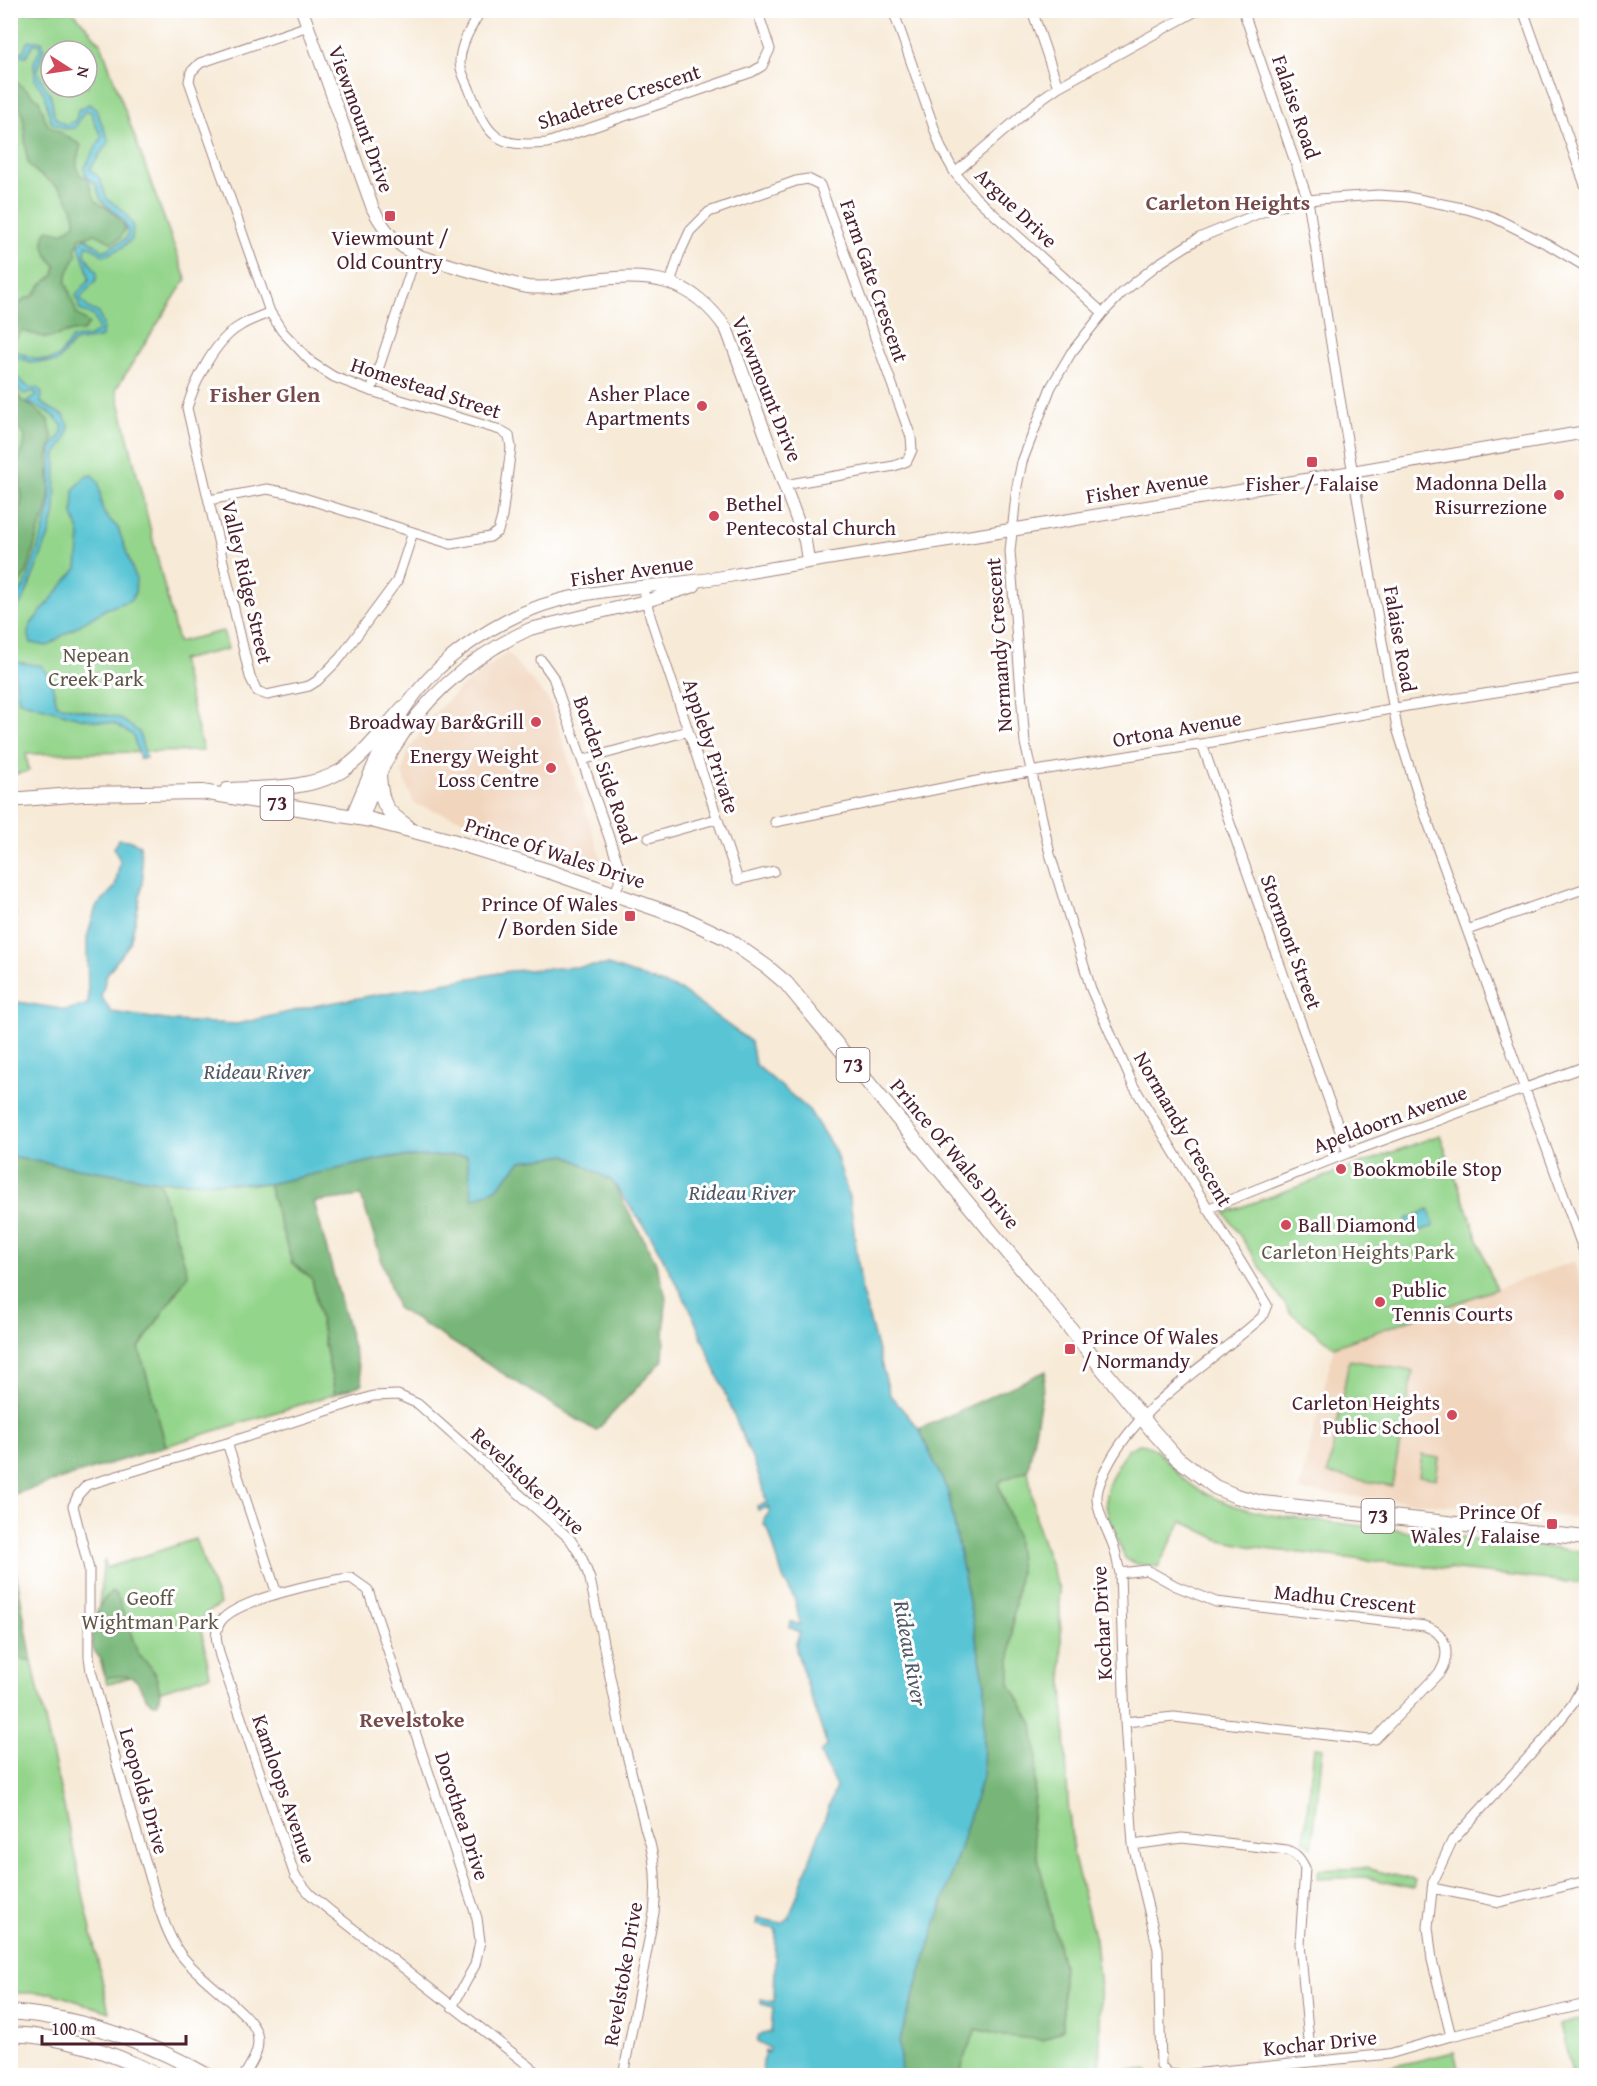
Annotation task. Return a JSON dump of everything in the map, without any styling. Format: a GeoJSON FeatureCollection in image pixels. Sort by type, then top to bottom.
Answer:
{"type":"FeatureCollection","features":[{"type":"Feature","properties":{"kind":"main road","name":"Viewmount Drive"},"geometry":{"type":"LineString","coordinates":[[302,10],[373,209],[391,236],[408,251],[528,287],[550,287],[628,277],[647,277],[669,283],[704,300],[727,330],[805,541],[808,560]]}},
{"type":"Feature","properties":{"kind":"main road","name":"Fisher Avenue"},"geometry":{"type":"LineString","coordinates":[[357,817],[375,761],[403,708],[429,677],[459,650],[510,619],[548,604],[586,595],[642,586],[714,579],[808,560],[1011,530],[1587,432]]}},
{"type":"Feature","properties":{"kind":"main road","name":"Fisher Avenue"},"geometry":{"type":"LineString","coordinates":[[357,817],[396,745],[425,704],[468,664],[512,637],[530,629],[646,601],[714,579]]}},
{"type":"Feature","properties":{"kind":"main road"},"geometry":{"type":"LineString","coordinates":[[459,650],[468,664]]}},
{"type":"Feature","properties":{"kind":"main road"},"geometry":{"type":"LineString","coordinates":[[202,792],[325,780],[343,770],[357,758],[403,708]]}},
{"type":"Feature","properties":{"kind":"main road"},"geometry":{"type":"LineString","coordinates":[[379,776],[384,806],[395,819],[414,831]]}},
{"type":"Feature","properties":{"kind":"main road","name":"Prince Of Wales Drive"},"geometry":{"type":"LineString","coordinates":[[10,800],[95,793],[202,792],[357,817],[414,831],[551,872],[683,918],[726,938],[786,983],[1142,1417],[1177,1458],[1196,1474],[1215,1487],[1262,1503],[1587,1538]]}},
{"type":"Feature","properties":{"kind":"main road"},"geometry":{"type":"LineString","coordinates":[[10,2012],[40,2015],[93,2026],[152,2047],[208,2076]]}},
{"type":"Feature","properties":{"kind":"main road"},"geometry":{"type":"LineString","coordinates":[[10,2034],[63,2042],[113,2054],[158,2076]]}},
{"type":"Feature","properties":{"kind":"street","name":"Shadetree Crescent"},"geometry":{"type":"LineString","coordinates":[[482,10],[464,40],[459,63],[482,121],[496,138],[524,145],[547,143],[752,72],[762,66],[770,49],[757,10]]}},
{"type":"Feature","properties":{"kind":"street","name":"Argue Drive"},"geometry":{"type":"LineString","coordinates":[[893,10],[941,148],[955,173],[975,197],[1103,313]]}},
{"type":"Feature","properties":{"kind":"street"},"geometry":{"type":"LineString","coordinates":[[1032,10],[1058,87]]}},
{"type":"Feature","properties":{"kind":"street"},"geometry":{"type":"LineString","coordinates":[[955,173],[1058,87],[1197,10]]}},
{"type":"Feature","properties":{"kind":"street","name":"Falaise Road"},"geometry":{"type":"LineString","coordinates":[[1243,10],[1308,200],[1397,728],[1418,795],[1585,1250]]}},
{"type":"Feature","properties":{"kind":"street"},"geometry":{"type":"LineString","coordinates":[[1523,10],[1587,188]]}},
{"type":"Feature","properties":{"kind":"street","name":"Homestead Street"},"geometry":{"type":"LineString","coordinates":[[209,500],[267,489],[288,493],[451,544],[490,537],[498,531],[502,517],[511,448],[509,435],[500,430],[370,391],[334,377],[312,363],[282,331],[270,312],[189,81],[191,72],[200,63],[308,26]]}},
{"type":"Feature","properties":{"kind":"street","name":"Farm Gate Crescent"},"geometry":{"type":"LineString","coordinates":[[669,283],[690,231],[709,212],[796,181],[808,179],[820,184],[910,437],[912,450],[907,461],[894,466],[784,485]]}},
{"type":"Feature","properties":{"kind":"street","name":"Normandy Crescent"},"geometry":{"type":"LineString","coordinates":[[1142,1417],[1257,1322],[1266,1311],[1267,1305],[1134,1085],[1091,989],[1050,854],[1025,743],[1010,551],[1011,530],[1022,462],[1051,387],[1071,353],[1122,293],[1158,264],[1199,238],[1272,208],[1308,200],[1378,195],[1408,197],[1467,209],[1493,218],[1587,267]]}},
{"type":"Feature","properties":{"kind":"street"},"geometry":{"type":"LineString","coordinates":[[370,391],[416,255]]}},
{"type":"Feature","properties":{"kind":"street","name":"Valley Ridge Street"},"geometry":{"type":"LineString","coordinates":[[270,312],[239,326],[223,340],[193,387],[187,408],[250,677],[257,691],[267,695],[309,687],[340,658],[397,581],[412,532]]}},
{"type":"Feature","properties":{"kind":"street","name":"Appleby Private"},"geometry":{"type":"LineString","coordinates":[[642,586],[716,819],[738,880],[774,871]]}},
{"type":"Feature","properties":{"kind":"street","name":"Borden Side Road"},"geometry":{"type":"LineString","coordinates":[[541,660],[553,677],[620,869],[619,883],[614,895]]}},
{"type":"Feature","properties":{"kind":"street","name":"Ortona Avenue"},"geometry":{"type":"LineString","coordinates":[[775,822],[987,779],[1202,744],[1394,708],[1587,678]]}},
{"type":"Feature","properties":{"kind":"street"},"geometry":{"type":"LineString","coordinates":[[582,760],[688,731]]}},
{"type":"Feature","properties":{"kind":"street","name":"Stormont Street"},"geometry":{"type":"LineString","coordinates":[[1202,744],[1348,1153]]}},
{"type":"Feature","properties":{"kind":"street"},"geometry":{"type":"LineString","coordinates":[[649,838],[716,819]]}},
{"type":"Feature","properties":{"kind":"street"},"geometry":{"type":"LineString","coordinates":[[1467,930],[1587,888]]}},
{"type":"Feature","properties":{"kind":"street","name":"Apeldoorn Avenue"},"geometry":{"type":"LineString","coordinates":[[1207,1209],[1348,1153],[1587,1066]]}},
{"type":"Feature","properties":{"kind":"street","name":"Revelstoke Drive"},"geometry":{"type":"LineString","coordinates":[[88,1485],[372,1396],[398,1395],[418,1404],[570,1539],[582,1558],[590,1579],[621,1731],[651,1846],[656,1890],[654,1913],[623,2076]]}},
{"type":"Feature","properties":{"kind":"street","name":"Kochar Drive"},"geometry":{"type":"LineString","coordinates":[[1142,1417],[1118,1447],[1100,1483],[1097,1495],[1115,1551],[1119,1573],[1133,1845],[1158,1949],[1161,2066],[1168,2074],[1182,2075],[1389,2054],[1451,2036],[1587,2004]]}},
{"type":"Feature","properties":{"kind":"street"},"geometry":{"type":"LineString","coordinates":[[227,1443],[277,1594]]}},
{"type":"Feature","properties":{"kind":"street","name":"Leopolds Drive"},"geometry":{"type":"LineString","coordinates":[[88,1485],[78,1495],[73,1506],[89,1569],[91,1671],[166,1929],[190,1967],[243,2014],[257,2032],[257,2054],[244,2076]]}},
{"type":"Feature","properties":{"kind":"street","name":"Madhu Crescent"},"geometry":{"type":"LineString","coordinates":[[1119,1573],[1147,1570],[1176,1586],[1216,1602],[1425,1626],[1434,1629],[1446,1646],[1444,1665],[1440,1672],[1375,1739],[1174,1717],[1125,1722]]}},
{"type":"Feature","properties":{"kind":"street","name":"Dorothea Drive"},"geometry":{"type":"LineString","coordinates":[[277,1594],[328,1580],[351,1578],[368,1590],[477,1918],[480,1941],[475,1965],[452,2007]]}},
{"type":"Feature","properties":{"kind":"street","name":"Kamloops Avenue"},"geometry":{"type":"LineString","coordinates":[[277,1594],[230,1612],[221,1621],[215,1636],[295,1876],[310,1894],[542,2076]]}},
{"type":"Feature","properties":{"kind":"street"},"geometry":{"type":"LineString","coordinates":[[1451,2036],[1432,1960],[1428,1927],[1432,1888],[1452,1841],[1544,1740],[1572,1705],[1587,1680]]}},
{"type":"Feature","properties":{"kind":"street"},"geometry":{"type":"LineString","coordinates":[[1133,1845],[1182,1838],[1287,1850],[1295,1853],[1301,1859],[1305,1868],[1300,1944],[1311,2062]]}},
{"type":"Feature","properties":{"kind":"street"},"geometry":{"type":"LineString","coordinates":[[1432,1888],[1500,1902],[1587,1881]]}},
{"type":"Feature","properties":{"kind":"shaded area"},"geometry":{"type":"Polygon","coordinates":[[[507,652],[550,702],[602,861],[594,870],[545,854],[541,845],[414,804],[402,773],[408,751],[431,717],[458,690],[507,652]]]}},
{"type":"Feature","properties":{"kind":"shaded area","name":"Carleton Heights Public School"},"geometry":{"type":"Polygon","coordinates":[[[1574,1261],[1586,1297],[1586,1519],[1299,1491],[1334,1347],[1574,1261]]]}},
{"type":"Feature","properties":{"kind":"green space","name":"Nepean Creek Park"},"geometry":{"type":"Polygon","coordinates":[[[11,11],[73,11],[97,39],[39,39],[39,99],[99,99],[99,42],[186,279],[116,389],[178,642],[223,631],[228,649],[181,660],[203,751],[26,754],[29,771],[11,775],[11,11]]]}},
{"type":"Feature","properties":{"kind":"green space"},"geometry":{"type":"Polygon","coordinates":[[[11,78],[39,100],[47,124],[81,145],[77,162],[78,170],[83,177],[87,176],[92,194],[97,201],[113,212],[125,229],[120,238],[112,243],[96,234],[80,238],[75,250],[77,254],[66,282],[77,314],[89,324],[83,331],[73,331],[47,338],[22,331],[11,345],[11,314],[24,299],[33,296],[42,284],[54,275],[56,266],[44,247],[45,233],[48,230],[62,233],[75,224],[75,220],[65,194],[29,164],[23,115],[21,109],[11,104],[11,78]]]}},
{"type":"Feature","properties":{"kind":"green space"},"geometry":{"type":"Polygon","coordinates":[[[11,384],[22,401],[48,420],[53,439],[48,457],[50,491],[47,511],[27,572],[11,596],[11,548],[22,499],[17,464],[24,447],[25,435],[11,424],[11,384]]]}},
{"type":"Feature","properties":{"kind":"green space","name":"Carleton Heights Park"},"geometry":{"type":"Polygon","coordinates":[[[1440,1135],[1496,1289],[1334,1347],[1290,1312],[1225,1213],[1440,1135]]]}},
{"type":"Feature","properties":{"kind":"green space"},"geometry":{"type":"Polygon","coordinates":[[[467,1155],[473,1198],[496,1189],[521,1161],[567,1155],[612,1181],[655,1260],[666,1297],[663,1360],[596,1431],[397,1308],[361,1196],[314,1202],[363,1384],[335,1394],[312,1279],[292,1263],[268,1184],[390,1157],[467,1155]]]}},
{"type":"Feature","properties":{"kind":"green space"},"geometry":{"type":"Polygon","coordinates":[[[10,1157],[159,1181],[188,1275],[139,1348],[166,1446],[11,1495],[10,1157]]]}},
{"type":"Feature","properties":{"kind":"green space"},"geometry":{"type":"Polygon","coordinates":[[[159,1181],[268,1184],[292,1263],[312,1279],[335,1394],[166,1446],[139,1348],[188,1275],[159,1181]]]}},
{"type":"Feature","properties":{"kind":"green space"},"geometry":{"type":"Polygon","coordinates":[[[1349,1360],[1413,1371],[1392,1486],[1328,1474],[1349,1360]]]}},
{"type":"Feature","properties":{"kind":"green space"},"geometry":{"type":"Polygon","coordinates":[[[1046,1371],[1028,1470],[1000,1481],[998,1484],[1016,1534],[1020,1570],[1013,1617],[1010,1684],[1033,1724],[1037,1758],[1031,1828],[1063,1967],[1063,2029],[1044,2040],[1004,2036],[976,2029],[966,2052],[960,2075],[901,2075],[899,2042],[983,1774],[985,1685],[948,1492],[919,1429],[1046,1371]]]}},
{"type":"Feature","properties":{"kind":"green space"},"geometry":{"type":"Polygon","coordinates":[[[1138,1444],[1151,1447],[1158,1452],[1185,1480],[1206,1494],[1253,1511],[1277,1516],[1586,1552],[1586,1584],[1264,1549],[1220,1540],[1182,1521],[1158,1567],[1132,1562],[1125,1558],[1108,1516],[1106,1498],[1111,1479],[1128,1448],[1138,1444]]]}},
{"type":"Feature","properties":{"kind":"green space"},"geometry":{"type":"Polygon","coordinates":[[[1422,1455],[1439,1458],[1436,1479],[1419,1476],[1422,1455]]]}},
{"type":"Feature","properties":{"kind":"green space"},"geometry":{"type":"Polygon","coordinates":[[[1028,1470],[1037,1525],[1059,1590],[1068,1803],[1074,1858],[1095,1940],[1100,1989],[1100,2071],[1146,2070],[1150,2075],[960,2076],[966,2052],[976,2029],[1004,2036],[1063,2029],[1063,1967],[1031,1828],[1037,1758],[1033,1724],[1010,1684],[1013,1617],[1020,1570],[1016,1534],[998,1483],[1028,1470]]]}},
{"type":"Feature","properties":{"kind":"green space","name":"Geoff Wightman Park"},"geometry":{"type":"Polygon","coordinates":[[[195,1539],[220,1605],[206,1613],[200,1623],[210,1675],[149,1695],[141,1674],[107,1684],[95,1642],[104,1560],[107,1568],[195,1539]]]}},
{"type":"Feature","properties":{"kind":"green space"},"geometry":{"type":"Polygon","coordinates":[[[11,1545],[32,1661],[11,1656],[11,1545]]]}},
{"type":"Feature","properties":{"kind":"green space"},"geometry":{"type":"Polygon","coordinates":[[[113,1592],[119,1599],[138,1654],[151,1667],[157,1679],[160,1693],[158,1703],[154,1704],[147,1699],[135,1679],[120,1676],[106,1678],[102,1662],[94,1650],[92,1633],[95,1617],[102,1602],[113,1592]]]}},
{"type":"Feature","properties":{"kind":"green space"},"geometry":{"type":"Polygon","coordinates":[[[11,1656],[32,1661],[109,2012],[52,1993],[11,1993],[11,1656]]]}},
{"type":"Feature","properties":{"kind":"green space"},"geometry":{"type":"Polygon","coordinates":[[[1314,1747],[1323,1748],[1312,1847],[1304,1841],[1314,1747]]]}},
{"type":"Feature","properties":{"kind":"green space"},"geometry":{"type":"Polygon","coordinates":[[[1365,1868],[1415,1880],[1413,1888],[1364,1877],[1317,1879],[1318,1870],[1365,1868]]]}},
{"type":"Feature","properties":{"kind":"green space"},"geometry":{"type":"Polygon","coordinates":[[[1586,2018],[1586,2075],[1565,2075],[1572,2073],[1560,2025],[1586,2018]]]}},
{"type":"Feature","properties":{"kind":"green space"},"geometry":{"type":"Polygon","coordinates":[[[1454,2052],[1460,2075],[1319,2075],[1387,2068],[1454,2052]]]}},
{"type":"Feature","properties":{"kind":"water"},"geometry":{"type":"Polygon","coordinates":[[[28,41],[39,41],[39,44],[33,44],[26,56],[15,55],[11,45],[17,52],[23,52],[28,41]]]}},
{"type":"Feature","properties":{"kind":"water"},"geometry":{"type":"Polygon","coordinates":[[[39,52],[37,70],[39,86],[35,80],[34,62],[39,52]]]}},
{"type":"Feature","properties":{"kind":"water"},"geometry":{"type":"Polygon","coordinates":[[[45,99],[51,99],[56,119],[67,125],[76,120],[78,110],[89,104],[96,110],[109,141],[90,169],[100,179],[107,199],[124,211],[133,225],[132,239],[121,248],[104,256],[86,245],[85,255],[97,273],[96,280],[80,298],[88,308],[99,313],[103,325],[102,337],[74,342],[57,362],[31,362],[19,358],[13,360],[16,376],[28,387],[37,388],[42,392],[41,403],[64,416],[69,426],[66,439],[56,454],[55,512],[49,535],[26,594],[11,620],[11,607],[26,583],[50,508],[51,448],[61,435],[63,427],[51,415],[26,402],[37,396],[34,391],[24,394],[16,386],[11,373],[11,357],[16,351],[38,359],[55,358],[60,355],[72,338],[88,337],[99,331],[94,316],[80,310],[76,295],[89,280],[79,244],[86,238],[104,251],[126,239],[128,232],[123,220],[101,200],[96,184],[87,178],[84,169],[102,136],[92,113],[85,110],[75,128],[64,129],[51,122],[45,99]]]}},
{"type":"Feature","properties":{"kind":"water"},"geometry":{"type":"Polygon","coordinates":[[[93,475],[99,484],[105,515],[118,528],[136,579],[135,593],[131,600],[106,609],[48,646],[31,643],[28,632],[31,624],[77,568],[80,535],[73,514],[74,489],[86,476],[93,475]]]}},
{"type":"Feature","properties":{"kind":"water"},"geometry":{"type":"Polygon","coordinates":[[[11,655],[16,662],[42,666],[51,680],[57,705],[119,718],[139,732],[146,758],[140,759],[133,735],[115,724],[80,718],[19,701],[11,655]]]}},
{"type":"Feature","properties":{"kind":"water","name":"Rideau River"},"geometry":{"type":"Polygon","coordinates":[[[118,839],[129,840],[140,845],[143,876],[130,943],[107,974],[101,996],[111,1012],[173,1021],[237,1024],[319,1005],[510,971],[608,965],[680,990],[751,1042],[755,1064],[809,1110],[835,1151],[850,1200],[862,1293],[890,1395],[919,1429],[948,1492],[985,1685],[983,1774],[899,2042],[901,2075],[761,2075],[765,2051],[768,2052],[769,2048],[757,2041],[759,2035],[771,2032],[773,2007],[761,2004],[761,1999],[774,2002],[776,1929],[756,1925],[757,1918],[782,1923],[789,1918],[836,1787],[820,1753],[827,1746],[796,1650],[800,1632],[789,1627],[790,1622],[800,1625],[795,1600],[783,1578],[769,1531],[764,1524],[769,1507],[758,1510],[757,1506],[767,1503],[758,1473],[690,1309],[651,1236],[612,1181],[567,1155],[521,1161],[496,1189],[473,1199],[467,1155],[390,1157],[268,1184],[159,1181],[11,1157],[11,1001],[67,1010],[88,1004],[87,938],[96,907],[115,887],[120,861],[114,848],[118,839]]]}},
{"type":"Feature","properties":{"kind":"water"},"geometry":{"type":"Polygon","coordinates":[[[1429,1210],[1434,1226],[1411,1234],[1406,1219],[1429,1210]]]}},
{"type":"Feature","properties":{"kind":"waterway"},"geometry":{"type":"LineString","coordinates":[[10,693],[17,689]]}},
{"type":"Feature","properties":{"kind":"place","name":"Viewmount / Old Country"},"geometry":{"type":"Point","coordinates":[390,216]}},
{"type":"Feature","properties":{"kind":"place","name":"Asher Place Apartments"},"geometry":{"type":"Point","coordinates":[702,406]}},
{"type":"Feature","properties":{"kind":"place","name":"Fisher / Falaise"},"geometry":{"type":"Point","coordinates":[1312,462]}},
{"type":"Feature","properties":{"kind":"place","name":"Madonna Della Risurrezione"},"geometry":{"type":"Point","coordinates":[1559,495]}},
{"type":"Feature","properties":{"kind":"place","name":"Bethel Pentecostal Church"},"geometry":{"type":"Point","coordinates":[714,516]}},
{"type":"Feature","properties":{"kind":"place","name":"Broadway Bar&Grill"},"geometry":{"type":"Point","coordinates":[536,722]}},
{"type":"Feature","properties":{"kind":"place","name":"Energy Weight Loss Centre"},"geometry":{"type":"Point","coordinates":[551,768]}},
{"type":"Feature","properties":{"kind":"place","name":"Prince Of Wales / Borden Side"},"geometry":{"type":"Point","coordinates":[630,916]}},
{"type":"Feature","properties":{"kind":"place","name":"Bookmobile Stop"},"geometry":{"type":"Point","coordinates":[1341,1169]}},
{"type":"Feature","properties":{"kind":"place","name":"Ball Diamond"},"geometry":{"type":"Point","coordinates":[1286,1225]}},
{"type":"Feature","properties":{"kind":"place","name":"Public Tennis Courts"},"geometry":{"type":"Point","coordinates":[1380,1302]}},
{"type":"Feature","properties":{"kind":"place","name":"Prince Of Wales / Normandy"},"geometry":{"type":"Point","coordinates":[1070,1349]}},
{"type":"Feature","properties":{"kind":"place","name":"Carleton Heights Public School"},"geometry":{"type":"Point","coordinates":[1452,1415]}},
{"type":"Feature","properties":{"kind":"place","name":"Prince Of Wales / Falaise"},"geometry":{"type":"Point","coordinates":[1552,1524]}},
{"type":"Feature","properties":{"kind":"district","name":"Carleton Heights"},"geometry":{"type":"Point","coordinates":[1228,202]}},
{"type":"Feature","properties":{"kind":"district","name":"Fisher Glen"},"geometry":{"type":"Point","coordinates":[265,394]}},
{"type":"Feature","properties":{"kind":"district","name":"Revelstoke"},"geometry":{"type":"Point","coordinates":[412,1719]}}]}
